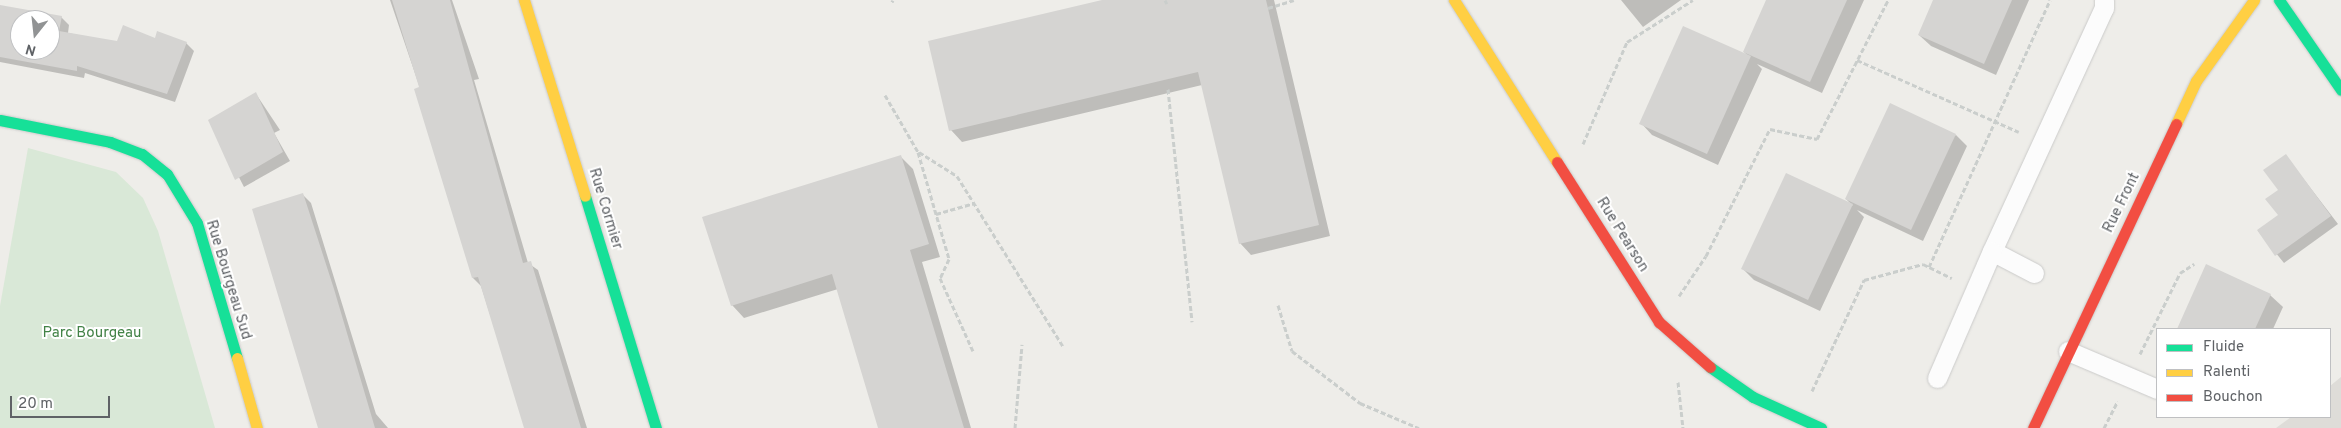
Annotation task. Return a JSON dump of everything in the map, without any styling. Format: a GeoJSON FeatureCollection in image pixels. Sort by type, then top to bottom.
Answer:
{"type":"FeatureCollection","features":[{"type":"Feature","properties":{"kind":"street","name":"Rue Cormier"},"geometry":{"type":"LineString","coordinates":[[524,0],[656,428]]}},
{"type":"Feature","properties":{"kind":"street","name":"Rue Pearson"},"geometry":{"type":"LineString","coordinates":[[1454,0],[1568,176],[1659,322],[1719,375],[1821,428]]}},
{"type":"Feature","properties":{"kind":"street","name":"Rue Front"},"geometry":{"type":"LineString","coordinates":[[2033,428],[2196,81],[2254,0]]}},
{"type":"Feature","properties":{"kind":"street"},"geometry":{"type":"LineString","coordinates":[[2279,0],[2341,90]]}},
{"type":"Feature","properties":{"kind":"street","name":"Rue Bourgeau Sud"},"geometry":{"type":"LineString","coordinates":[[0,120],[110,142],[142,154],[168,174],[197,223],[257,428]]}},
{"type":"Feature","properties":{"kind":"lane"},"geometry":{"type":"LineString","coordinates":[[1937,378],[1992,251],[2104,8],[2104,0]]}},
{"type":"Feature","properties":{"kind":"lane"},"geometry":{"type":"LineString","coordinates":[[1992,251],[2034,273]]}},
{"type":"Feature","properties":{"kind":"lane"},"geometry":{"type":"LineString","coordinates":[[2068,350],[2156,390]]}},
{"type":"Feature","properties":{"kind":"path"},"geometry":{"type":"LineString","coordinates":[[1268,8],[1294,0]]}},
{"type":"Feature","properties":{"kind":"path"},"geometry":{"type":"LineString","coordinates":[[1568,176],[1627,42],[1694,0]]}},
{"type":"Feature","properties":{"kind":"path"},"geometry":{"type":"LineString","coordinates":[[1659,322],[1706,256],[1770,129],[1816,139],[1888,0]]}},
{"type":"Feature","properties":{"kind":"path"},"geometry":{"type":"LineString","coordinates":[[1929,267],[2050,0]]}},
{"type":"Feature","properties":{"kind":"path"},"geometry":{"type":"LineString","coordinates":[[1857,60],[2042,142]]}},
{"type":"Feature","properties":{"kind":"path"},"geometry":{"type":"LineString","coordinates":[[1168,89],[1192,322]]}},
{"type":"Feature","properties":{"kind":"path"},"geometry":{"type":"LineString","coordinates":[[884,95],[918,152],[949,259],[940,278],[973,351]]}},
{"type":"Feature","properties":{"kind":"path"},"geometry":{"type":"LineString","coordinates":[[918,152],[957,176],[1063,346]]}},
{"type":"Feature","properties":{"kind":"path"},"geometry":{"type":"LineString","coordinates":[[936,214],[974,204]]}},
{"type":"Feature","properties":{"kind":"path"},"geometry":{"type":"LineString","coordinates":[[1799,418],[1864,280],[1923,264],[1976,289]]}},
{"type":"Feature","properties":{"kind":"path"},"geometry":{"type":"LineString","coordinates":[[2104,428],[2180,273],[2194,264]]}},
{"type":"Feature","properties":{"kind":"path"},"geometry":{"type":"LineString","coordinates":[[1278,305],[1292,351],[1360,403],[1419,428]]}},
{"type":"Feature","properties":{"kind":"path"},"geometry":{"type":"LineString","coordinates":[[1015,428],[1022,344]]}},
{"type":"Feature","properties":{"kind":"path"},"geometry":{"type":"LineString","coordinates":[[1678,382],[1684,428]]}},
{"type":"Feature","properties":{"kind":"shaded area"},"geometry":{"type":"Polygon","coordinates":[[[2341,377],[2341,428],[2276,428],[2290,418],[2331,418],[2331,385],[2341,377]]]}},
{"type":"Feature","properties":{"kind":"green space","name":"Parc Bourgeau"},"geometry":{"type":"Polygon","coordinates":[[[28,148],[116,172],[143,198],[158,231],[215,428],[0,428],[0,306],[28,148]]]}},
{"type":"Feature","properties":{"kind":"building"},"geometry":{"type":"Polygon","coordinates":[[[392,0],[450,0],[523,263],[531,261],[581,428],[524,428],[478,277],[472,278],[414,89],[419,87],[392,0]]]}},
{"type":"Feature","properties":{"kind":"building"},"geometry":{"type":"Polygon","coordinates":[[[1102,0],[1266,0],[1319,225],[1239,244],[1198,72],[949,131],[928,41],[1102,0]]]}},
{"type":"Feature","properties":{"kind":"building"},"geometry":{"type":"Polygon","coordinates":[[[1766,0],[1847,0],[1810,82],[1743,52],[1766,0]]]}},
{"type":"Feature","properties":{"kind":"building"},"geometry":{"type":"Polygon","coordinates":[[[1933,0],[2012,0],[1984,64],[1918,35],[1933,0]]]}},
{"type":"Feature","properties":{"kind":"building"},"geometry":{"type":"Polygon","coordinates":[[[0,5],[28,10],[10,10],[10,59],[0,57],[0,5]]]}},
{"type":"Feature","properties":{"kind":"building"},"geometry":{"type":"Polygon","coordinates":[[[123,25],[155,38],[157,31],[187,42],[167,94],[77,66],[77,71],[16,60],[60,60],[60,31],[117,41],[123,25]]]}},
{"type":"Feature","properties":{"kind":"building"},"geometry":{"type":"Polygon","coordinates":[[[1683,26],[1751,56],[1707,154],[1639,124],[1683,26]]]}},
{"type":"Feature","properties":{"kind":"building"},"geometry":{"type":"Polygon","coordinates":[[[256,92],[283,152],[235,180],[208,120],[256,92]]]}},
{"type":"Feature","properties":{"kind":"building"},"geometry":{"type":"Polygon","coordinates":[[[1890,103],[1956,134],[1911,230],[1845,199],[1890,103]]]}},
{"type":"Feature","properties":{"kind":"building"},"geometry":{"type":"Polygon","coordinates":[[[2286,154],[2331,216],[2275,256],[2257,230],[2278,215],[2265,199],[2278,190],[2263,170],[2286,154]]]}},
{"type":"Feature","properties":{"kind":"building"},"geometry":{"type":"Polygon","coordinates":[[[901,155],[929,244],[910,250],[964,428],[878,428],[832,274],[731,306],[702,217],[901,155]]]}},
{"type":"Feature","properties":{"kind":"building"},"geometry":{"type":"Polygon","coordinates":[[[1786,173],[1853,204],[1808,300],[1741,269],[1786,173]]]}},
{"type":"Feature","properties":{"kind":"building"},"geometry":{"type":"Polygon","coordinates":[[[303,193],[334,289],[375,428],[318,428],[252,209],[303,193]]]}},
{"type":"Feature","properties":{"kind":"building"},"geometry":{"type":"Polygon","coordinates":[[[2206,264],[2271,294],[2255,328],[2177,328],[2206,264]]]}},
{"type":"Feature","properties":{"kind":"traffic: fast"},"geometry":{"type":"LineString","coordinates":[[2279,0],[2341,90]]}},
{"type":"Feature","properties":{"kind":"traffic: fast"},"geometry":{"type":"LineString","coordinates":[[0,120],[110,142],[142,154],[167,174],[197,223],[237,358]]}},
{"type":"Feature","properties":{"kind":"traffic: fast"},"geometry":{"type":"LineString","coordinates":[[585,196],[656,428]]}},
{"type":"Feature","properties":{"kind":"traffic: fast"},"geometry":{"type":"LineString","coordinates":[[1710,367],[1753,397],[1821,428]]}},
{"type":"Feature","properties":{"kind":"traffic: slow"},"geometry":{"type":"LineString","coordinates":[[524,0],[585,196]]}},
{"type":"Feature","properties":{"kind":"traffic: slow"},"geometry":{"type":"LineString","coordinates":[[1454,0],[1557,162]]}},
{"type":"Feature","properties":{"kind":"traffic: slow"},"geometry":{"type":"LineString","coordinates":[[2176,124],[2196,81],[2254,0]]}},
{"type":"Feature","properties":{"kind":"traffic: slow"},"geometry":{"type":"LineString","coordinates":[[237,358],[257,428]]}},
{"type":"Feature","properties":{"kind":"traffic: jam"},"geometry":{"type":"LineString","coordinates":[[2033,428],[2176,124]]}},
{"type":"Feature","properties":{"kind":"traffic: jam"},"geometry":{"type":"LineString","coordinates":[[1557,162],[1659,322],[1710,367]]}}]}
